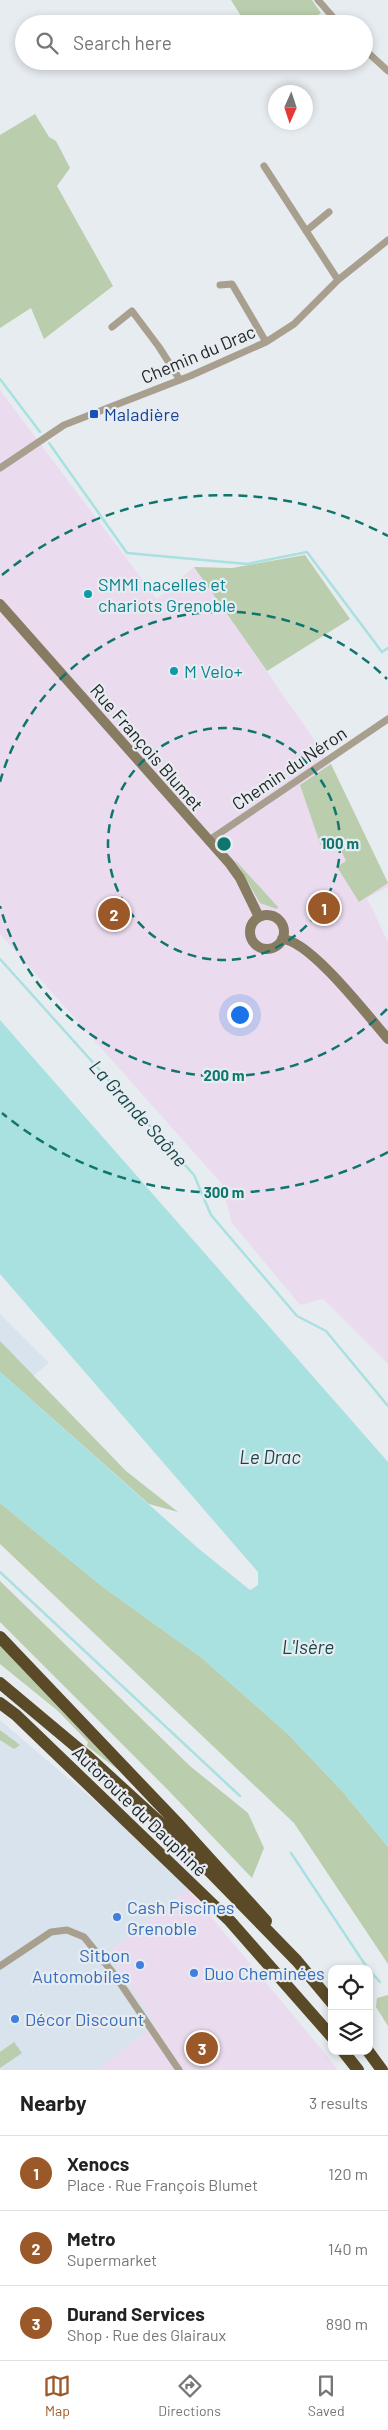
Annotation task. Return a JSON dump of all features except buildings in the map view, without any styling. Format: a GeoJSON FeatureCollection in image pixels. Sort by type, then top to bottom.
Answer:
{"type":"FeatureCollection","features":[{"type":"Feature","properties":{"kind":"highway"},"geometry":{"type":"LineString","coordinates":[[0,1637],[255,1906],[328,1998]]}},
{"type":"Feature","properties":{"kind":"highway"},"geometry":{"type":"LineString","coordinates":[[0,1684],[86,1755],[159,1822],[299,1963]]}},
{"type":"Feature","properties":{"kind":"highway","name":"Autoroute du Dauphiné"},"geometry":{"type":"LineString","coordinates":[[0,1703],[16,1715],[230,1921],[328,2032]]}},
{"type":"Feature","properties":{"kind":"highway"},"geometry":{"type":"LineString","coordinates":[[346,2055],[358,2070]]}},
{"type":"Feature","properties":{"kind":"highway"},"geometry":{"type":"LineString","coordinates":[[371,2055],[382,2070]]}},
{"type":"Feature","properties":{"kind":"street"},"geometry":{"type":"LineString","coordinates":[[318,0],[331,15]]}},
{"type":"Feature","properties":{"kind":"street"},"geometry":{"type":"LineString","coordinates":[[373,57],[388,70]]}},
{"type":"Feature","properties":{"kind":"street"},"geometry":{"type":"LineString","coordinates":[[264,166],[338,280]]}},
{"type":"Feature","properties":{"kind":"street"},"geometry":{"type":"LineString","coordinates":[[306,231],[329,212]]}},
{"type":"Feature","properties":{"kind":"street","name":"Chemin du Drac"},"geometry":{"type":"LineString","coordinates":[[0,468],[64,426],[180,380],[266,342],[294,324],[338,280],[388,240]]}},
{"type":"Feature","properties":{"kind":"street"},"geometry":{"type":"LineString","coordinates":[[220,285],[232,284],[266,342]]}},
{"type":"Feature","properties":{"kind":"street"},"geometry":{"type":"LineString","coordinates":[[112,328],[132,311],[159,347],[180,380]]}},
{"type":"Feature","properties":{"kind":"street","name":"Rue François Blumet"},"geometry":{"type":"LineString","coordinates":[[0,604],[240,878],[259,917]]}},
{"type":"Feature","properties":{"kind":"street","name":"Chemin du Néron"},"geometry":{"type":"LineString","coordinates":[[208,841],[388,719]]}},
{"type":"Feature","properties":{"kind":"street"},"geometry":{"type":"LineString","coordinates":[[282,939],[284,929],[279,920],[270,915],[259,917],[252,923],[250,932],[257,945],[271,948],[282,939],[288,939],[317,959],[388,1039]]}},
{"type":"Feature","properties":{"kind":"street"},"geometry":{"type":"LineString","coordinates":[[0,1966],[50,1932],[67,1930],[84,1937],[114,1974],[179,2070]]}},
{"type":"Feature","properties":{"kind":"shaded area"},"geometry":{"type":"Polygon","coordinates":[[[0,390],[157,599],[194,567],[329,761],[388,883],[388,887],[367,898],[388,942],[388,1364],[323,1299],[300,1305],[232,1223],[221,1183],[0,934],[0,390]]]}},
{"type":"Feature","properties":{"kind":"shaded area"},"geometry":{"type":"Polygon","coordinates":[[[0,1314],[49,1363],[33,1376],[0,1347],[0,1314]]]}},
{"type":"Feature","properties":{"kind":"shaded area"},"geometry":{"type":"Polygon","coordinates":[[[0,1720],[138,1838],[188,1889],[108,1953],[156,2025],[97,2070],[0,2070],[0,1720]]]}},
{"type":"Feature","properties":{"kind":"shaded area"},"geometry":{"type":"Polygon","coordinates":[[[188,1889],[338,2070],[97,2070],[156,2025],[108,1953],[188,1889]]]}},
{"type":"Feature","properties":{"kind":"green space"},"geometry":{"type":"Polygon","coordinates":[[[231,0],[312,0],[321,13],[318,15],[240,15],[231,0]]]}},
{"type":"Feature","properties":{"kind":"green space"},"geometry":{"type":"Polygon","coordinates":[[[35,114],[49,137],[56,141],[70,168],[57,186],[113,286],[44,339],[31,308],[0,328],[0,135],[35,114]]]}},
{"type":"Feature","properties":{"kind":"green space"},"geometry":{"type":"Polygon","coordinates":[[[305,555],[350,619],[267,671],[194,567],[232,568],[305,555]]]}},
{"type":"Feature","properties":{"kind":"green space"},"geometry":{"type":"Polygon","coordinates":[[[331,764],[388,883],[359,902],[337,867],[346,861],[337,841],[322,849],[300,785],[331,764]]]}},
{"type":"Feature","properties":{"kind":"green space"},"geometry":{"type":"Polygon","coordinates":[[[235,860],[278,907],[277,909],[260,903],[235,860]]]}},
{"type":"Feature","properties":{"kind":"green space"},"geometry":{"type":"Polygon","coordinates":[[[0,1341],[126,1471],[178,1512],[149,1504],[0,1372],[0,1341]]]}},
{"type":"Feature","properties":{"kind":"green space"},"geometry":{"type":"Polygon","coordinates":[[[0,1503],[103,1587],[202,1658],[288,1734],[343,1792],[388,1847],[388,1964],[294,1823],[0,1544],[0,1503]]]}},
{"type":"Feature","properties":{"kind":"green space"},"geometry":{"type":"Polygon","coordinates":[[[0,1581],[190,1766],[248,1813],[264,1848],[252,1878],[168,1790],[0,1622],[0,1581]]]}},
{"type":"Feature","properties":{"kind":"green space"},"geometry":{"type":"Polygon","coordinates":[[[0,1645],[117,1769],[87,1746],[88,1742],[58,1711],[0,1664],[0,1645]]]}},
{"type":"Feature","properties":{"kind":"green space"},"geometry":{"type":"Polygon","coordinates":[[[0,1730],[20,1745],[14,1749],[0,1740],[0,1730]]]}},
{"type":"Feature","properties":{"kind":"green space"},"geometry":{"type":"Polygon","coordinates":[[[388,1995],[388,2026],[376,2007],[377,1998],[388,1995]]]}},
{"type":"Feature","properties":{"kind":"green space"},"geometry":{"type":"Polygon","coordinates":[[[14,2042],[22,2053],[0,2068],[0,2052],[14,2042]]]}},
{"type":"Feature","properties":{"kind":"water"},"geometry":{"type":"Polygon","coordinates":[[[0,1020],[388,1462],[388,1847],[343,1792],[288,1734],[202,1658],[103,1587],[0,1503],[0,1372],[199,1549],[250,1590],[258,1585],[258,1572],[0,1274],[0,1020]]]}},
{"type":"Feature","properties":{"kind":"waterway"},"geometry":{"type":"LineString","coordinates":[[0,379],[40,432]]}},
{"type":"Feature","properties":{"kind":"waterway"},"geometry":{"type":"LineString","coordinates":[[49,443],[127,553],[247,564],[307,552],[382,652],[388,648]]}},
{"type":"Feature","properties":{"kind":"waterway","name":"La Grande Saône"},"geometry":{"type":"LineString","coordinates":[[0,959],[194,1175],[211,1215],[297,1316],[326,1331],[388,1406]]}},
{"type":"Feature","properties":{"kind":"waterway"},"geometry":{"type":"LineString","coordinates":[[0,1572],[240,1796]]}},
{"type":"Feature","properties":{"kind":"waterway"},"geometry":{"type":"LineString","coordinates":[[291,1853],[365,1965]]}},
{"type":"Feature","properties":{"kind":"waterway"},"geometry":{"type":"LineString","coordinates":[[373,1974],[380,1982]]}},
{"type":"Feature","properties":{"kind":"place","name":"Maladière"},"geometry":{"type":"Point","coordinates":[94,414]}},
{"type":"Feature","properties":{"kind":"place","name":"SMMI nacelles et chariots Grenoble"},"geometry":{"type":"Point","coordinates":[88,594]}},
{"type":"Feature","properties":{"kind":"place","name":"M Velo+"},"geometry":{"type":"Point","coordinates":[174,671]}},
{"type":"Feature","properties":{"kind":"place","name":"Xenocs"},"geometry":{"type":"Point","coordinates":[324,908]}},
{"type":"Feature","properties":{"kind":"place","name":"Metro"},"geometry":{"type":"Point","coordinates":[114,914]}},
{"type":"Feature","properties":{"kind":"place","name":"Cash Piscines Grenoble"},"geometry":{"type":"Point","coordinates":[117,1917]}},
{"type":"Feature","properties":{"kind":"place","name":"Sitbon Automobiles"},"geometry":{"type":"Point","coordinates":[140,1965]}},
{"type":"Feature","properties":{"kind":"place","name":"Duo Cheminées"},"geometry":{"type":"Point","coordinates":[194,1973]}},
{"type":"Feature","properties":{"kind":"place","name":"Décor Discount"},"geometry":{"type":"Point","coordinates":[15,2019]}},
{"type":"Feature","properties":{"kind":"place","name":"Durand Services"},"geometry":{"type":"Point","coordinates":[202,2048]}},
{"type":"Feature","properties":{"kind":"water label","name":"Le Drac"},"geometry":{"type":"Point","coordinates":[270,1456]}},
{"type":"Feature","properties":{"kind":"water label","name":"L'Isère"},"geometry":{"type":"Point","coordinates":[308,1646]}}]}
